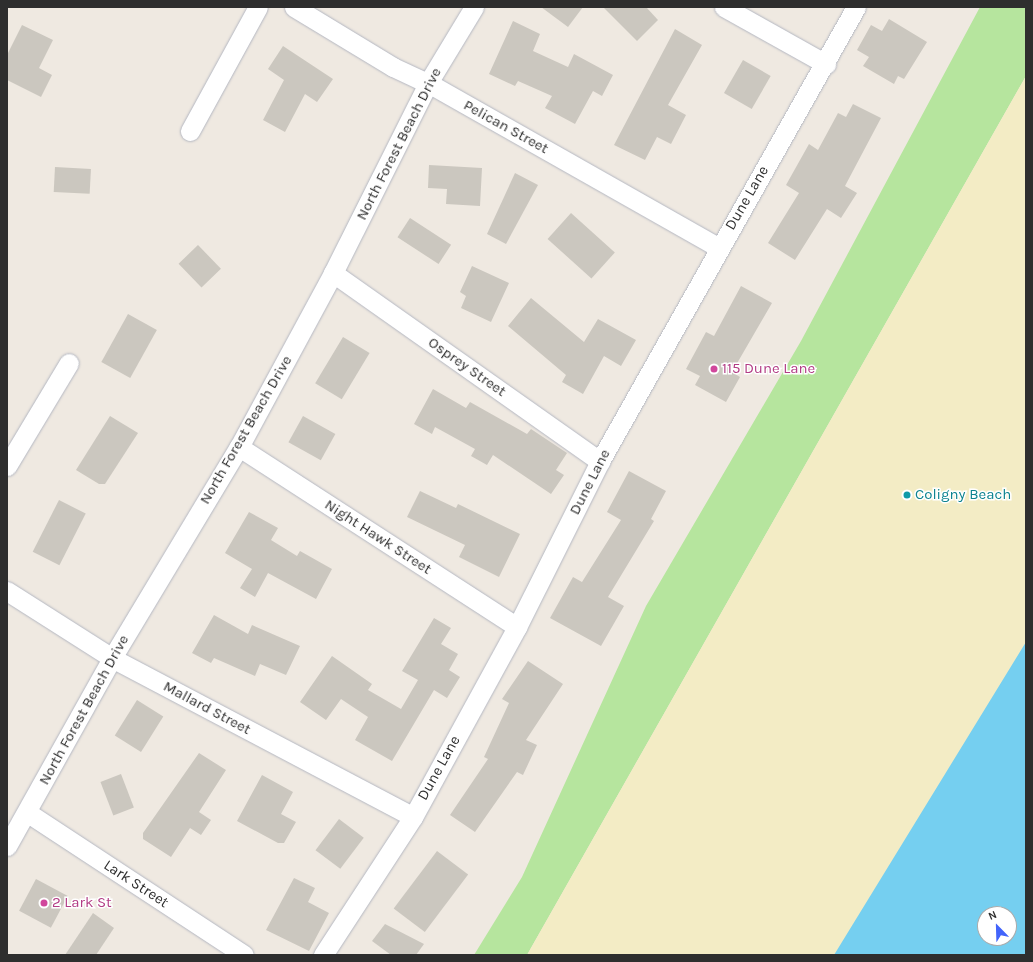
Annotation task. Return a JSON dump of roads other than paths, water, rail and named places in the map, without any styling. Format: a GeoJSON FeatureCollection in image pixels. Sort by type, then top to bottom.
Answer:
{"type":"FeatureCollection","features":[{"type":"Feature","properties":{"kind":"street"},"geometry":{"type":"LineString","coordinates":[[190,131],[258,7]]}},
{"type":"Feature","properties":{"kind":"street","name":"Pelican Street"},"geometry":{"type":"LineString","coordinates":[[294,7],[393,67],[428,83],[718,247]]}},
{"type":"Feature","properties":{"kind":"street","name":"North Forest Beach Drive"},"geometry":{"type":"LineString","coordinates":[[7,846],[28,813],[112,658],[239,447],[333,272],[428,83],[474,7]]}},
{"type":"Feature","properties":{"kind":"street"},"geometry":{"type":"LineString","coordinates":[[724,7],[826,64]]}},
{"type":"Feature","properties":{"kind":"street","name":"Dune Lane"},"geometry":{"type":"LineString","coordinates":[[323,955],[412,817],[517,627],[600,461],[718,247],[826,64],[856,7]]}},
{"type":"Feature","properties":{"kind":"street","name":"Osprey Street"},"geometry":{"type":"LineString","coordinates":[[333,272],[600,461]]}},
{"type":"Feature","properties":{"kind":"street"},"geometry":{"type":"LineString","coordinates":[[7,466],[69,363]]}},
{"type":"Feature","properties":{"kind":"street","name":"Night Hawk Street"},"geometry":{"type":"LineString","coordinates":[[239,447],[517,627]]}},
{"type":"Feature","properties":{"kind":"street","name":"Mallard Street"},"geometry":{"type":"LineString","coordinates":[[7,591],[112,658],[412,817]]}},
{"type":"Feature","properties":{"kind":"street","name":"Lark Street"},"geometry":{"type":"LineString","coordinates":[[28,813],[244,955]]}},
{"type":"Feature","properties":{"kind":"water"},"geometry":{"type":"Polygon","coordinates":[[[1026,642],[1026,955],[834,955],[1026,642]]]}},
{"type":"Feature","properties":{"kind":"place","name":"115 Dune Lane"},"geometry":{"type":"Point","coordinates":[714,369]}},
{"type":"Feature","properties":{"kind":"place","name":"Coligny Beach"},"geometry":{"type":"Point","coordinates":[907,495]}},
{"type":"Feature","properties":{"kind":"place","name":"2 Lark St"},"geometry":{"type":"Point","coordinates":[44,903]}}]}
